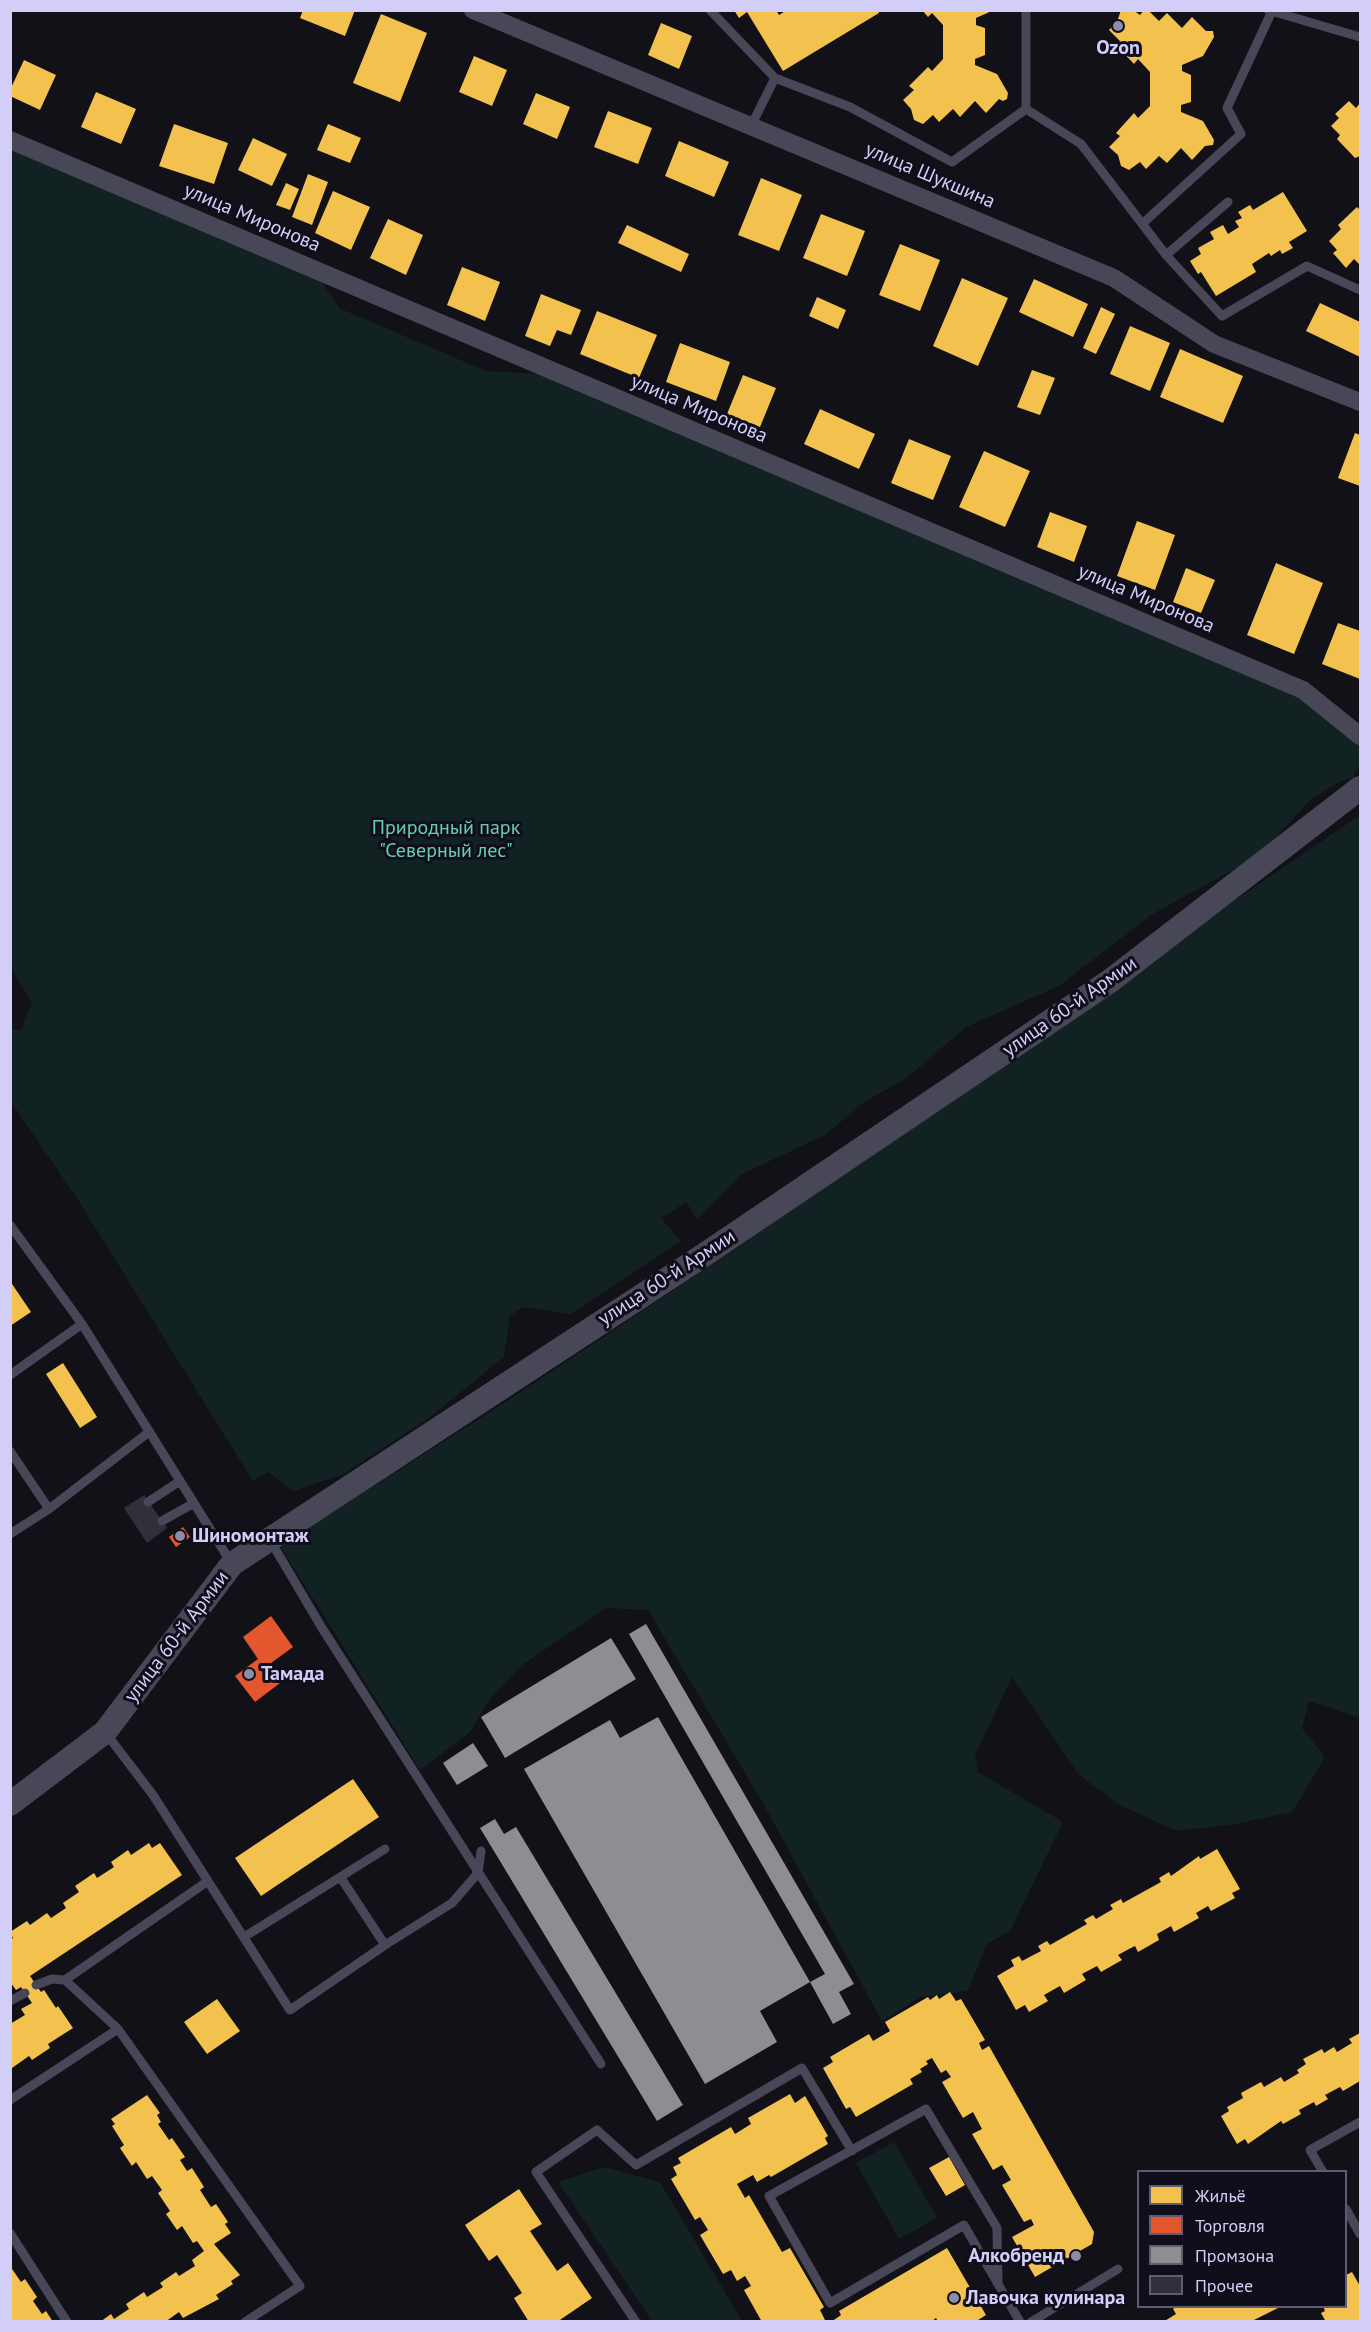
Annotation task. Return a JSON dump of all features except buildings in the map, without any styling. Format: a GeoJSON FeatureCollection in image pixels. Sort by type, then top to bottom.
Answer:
{"type":"FeatureCollection","features":[{"type":"Feature","properties":{"kind":"street","name":"улица Шукшина"},"geometry":{"type":"LineString","coordinates":[[473,10],[1114,278],[1214,344],[1360,402]]}},
{"type":"Feature","properties":{"kind":"street","name":"улица Миронова"},"geometry":{"type":"LineString","coordinates":[[10,140],[1304,690],[1360,735]]}},
{"type":"Feature","properties":{"kind":"street","name":"улица 60-й Армии"},"geometry":{"type":"LineString","coordinates":[[10,1804],[105,1732],[232,1564],[268,1538],[704,1255],[1110,981],[1360,788]]}},
{"type":"Feature","properties":{"kind":"lane"},"geometry":{"type":"LineString","coordinates":[[710,10],[775,78],[850,107],[952,162],[1026,109]]}},
{"type":"Feature","properties":{"kind":"lane"},"geometry":{"type":"LineString","coordinates":[[1026,10],[1026,109]]}},
{"type":"Feature","properties":{"kind":"lane"},"geometry":{"type":"LineString","coordinates":[[1142,224],[1241,134],[1227,108],[1270,11],[1360,37]]}},
{"type":"Feature","properties":{"kind":"lane"},"geometry":{"type":"LineString","coordinates":[[752,126],[775,78]]}},
{"type":"Feature","properties":{"kind":"lane"},"geometry":{"type":"LineString","coordinates":[[1026,109],[1081,144],[1166,255],[1222,316],[1307,266],[1360,290]]}},
{"type":"Feature","properties":{"kind":"lane"},"geometry":{"type":"LineString","coordinates":[[1166,255],[1228,202]]}},
{"type":"Feature","properties":{"kind":"lane"},"geometry":{"type":"LineString","coordinates":[[10,1226],[82,1324],[232,1564]]}},
{"type":"Feature","properties":{"kind":"lane"},"geometry":{"type":"LineString","coordinates":[[10,1375],[82,1324]]}},
{"type":"Feature","properties":{"kind":"lane"},"geometry":{"type":"LineString","coordinates":[[10,1534],[49,1509],[149,1432]]}},
{"type":"Feature","properties":{"kind":"lane"},"geometry":{"type":"LineString","coordinates":[[10,1451],[49,1509]]}},
{"type":"Feature","properties":{"kind":"lane"},"geometry":{"type":"LineString","coordinates":[[148,1502],[180,1481]]}},
{"type":"Feature","properties":{"kind":"lane"},"geometry":{"type":"LineString","coordinates":[[162,1521],[194,1503]]}},
{"type":"Feature","properties":{"kind":"lane"},"geometry":{"type":"LineString","coordinates":[[268,1538],[322,1628],[601,2064]]}},
{"type":"Feature","properties":{"kind":"lane"},"geometry":{"type":"LineString","coordinates":[[105,1732],[153,1795],[290,2010],[385,1945],[453,1903],[478,1873],[481,1851]]}},
{"type":"Feature","properties":{"kind":"lane"},"geometry":{"type":"LineString","coordinates":[[244,1937],[385,1850]]}},
{"type":"Feature","properties":{"kind":"lane"},"geometry":{"type":"LineString","coordinates":[[341,1878],[385,1945]]}},
{"type":"Feature","properties":{"kind":"lane"},"geometry":{"type":"LineString","coordinates":[[36,1985],[52,1980],[65,1980],[208,1881]]}},
{"type":"Feature","properties":{"kind":"lane"},"geometry":{"type":"LineString","coordinates":[[65,1980],[118,2029],[300,2286],[245,2322]]}},
{"type":"Feature","properties":{"kind":"lane"},"geometry":{"type":"LineString","coordinates":[[10,2001],[25,1993]]}},
{"type":"Feature","properties":{"kind":"lane"},"geometry":{"type":"LineString","coordinates":[[10,2100],[118,2029]]}},
{"type":"Feature","properties":{"kind":"lane"},"geometry":{"type":"LineString","coordinates":[[636,2322],[536,2172],[597,2130],[636,2165],[802,2067],[852,2151]]}},
{"type":"Feature","properties":{"kind":"lane"},"geometry":{"type":"LineString","coordinates":[[998,2284],[997,2228],[926,2109],[770,2196],[830,2303],[964,2225],[998,2284],[1020,2322]]}},
{"type":"Feature","properties":{"kind":"lane"},"geometry":{"type":"LineString","coordinates":[[1322,2170],[1310,2150],[1360,2122]]}},
{"type":"Feature","properties":{"kind":"lane"},"geometry":{"type":"LineString","coordinates":[[1347,2211],[1360,2234]]}},
{"type":"Feature","properties":{"kind":"lane"},"geometry":{"type":"LineString","coordinates":[[10,2233],[68,2322]]}},
{"type":"Feature","properties":{"kind":"lane"},"geometry":{"type":"LineString","coordinates":[[1031,2322],[1118,2269]]}},
{"type":"Feature","properties":{"kind":"green space","name":"Природный парк \"Северный лес\""},"geometry":{"type":"Polygon","coordinates":[[[11,140],[313,269],[339,308],[486,371],[564,375],[1303,690],[1360,736],[1360,768],[1355,771],[1354,778],[1340,781],[1310,800],[1260,855],[1151,915],[1059,986],[966,1027],[908,1077],[863,1103],[825,1135],[742,1174],[697,1219],[686,1202],[661,1218],[681,1241],[571,1314],[523,1307],[510,1316],[504,1357],[430,1417],[342,1475],[293,1491],[268,1472],[253,1481],[78,1200],[11,1102],[11,1029],[21,1030],[32,1003],[11,968],[11,140]]]}},
{"type":"Feature","properties":{"kind":"green space"},"geometry":{"type":"Polygon","coordinates":[[[1360,815],[1360,1718],[1309,1701],[1302,1728],[1325,1757],[1292,1812],[1235,1824],[1176,1831],[1118,1804],[1079,1775],[1012,1677],[975,1755],[978,1772],[1063,1822],[1010,1931],[987,1944],[968,1991],[921,1997],[882,2021],[764,1805],[648,1610],[606,1608],[522,1665],[492,1696],[470,1732],[420,1770],[280,1546],[507,1401],[749,1240],[748,1232],[1360,815]]]}},
{"type":"Feature","properties":{"kind":"green space"},"geometry":{"type":"Polygon","coordinates":[[[894,2142],[937,2218],[899,2239],[856,2163],[894,2142]]]}},
{"type":"Feature","properties":{"kind":"green space"},"geometry":{"type":"Polygon","coordinates":[[[604,2167],[660,2182],[742,2321],[652,2321],[558,2182],[604,2167]]]}},
{"type":"Feature","properties":{"kind":"place","name":"Ozon"},"geometry":{"type":"Point","coordinates":[1118,26]}},
{"type":"Feature","properties":{"kind":"place","name":"Шиномонтаж"},"geometry":{"type":"Point","coordinates":[180,1536]}},
{"type":"Feature","properties":{"kind":"place","name":"Тамада"},"geometry":{"type":"Point","coordinates":[249,1674]}},
{"type":"Feature","properties":{"kind":"place","name":"Алкобренд"},"geometry":{"type":"Point","coordinates":[1076,2256]}},
{"type":"Feature","properties":{"kind":"place","name":"Лавочка кулинара"},"geometry":{"type":"Point","coordinates":[954,2298]}}]}
